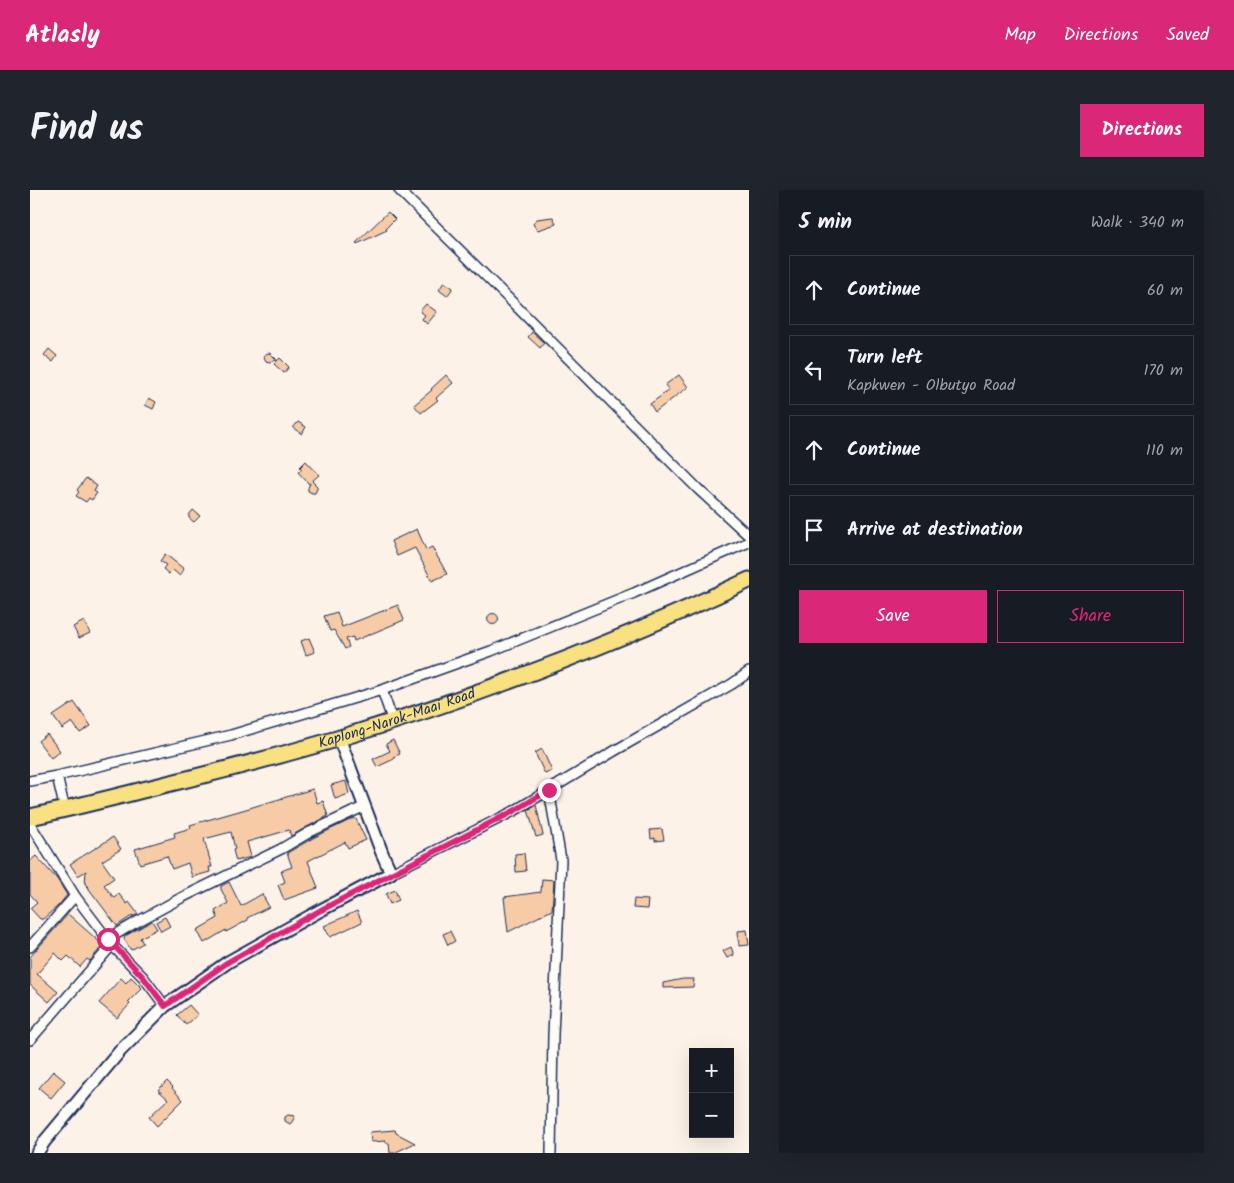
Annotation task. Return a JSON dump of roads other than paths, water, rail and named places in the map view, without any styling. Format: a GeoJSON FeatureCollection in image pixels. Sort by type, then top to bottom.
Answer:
{"type":"FeatureCollection","features":[{"type":"Feature","properties":{"kind":"highway","name":"Kaplong-Narok-Maai Road"},"geometry":{"type":"LineString","coordinates":[[30,817],[267,759],[393,722],[559,663],[749,580]]}},
{"type":"Feature","properties":{"kind":"street"},"geometry":{"type":"LineString","coordinates":[[399,190],[698,489],[749,536]]}},
{"type":"Feature","properties":{"kind":"street"},"geometry":{"type":"LineString","coordinates":[[30,781],[231,735],[382,690],[491,651],[616,600],[749,542]]}},
{"type":"Feature","properties":{"kind":"street"},"geometry":{"type":"LineString","coordinates":[[37,1153],[44,1142],[120,1051],[165,1006],[228,962],[391,873],[514,811],[732,684],[749,672]]}},
{"type":"Feature","properties":{"kind":"street"},"geometry":{"type":"LineString","coordinates":[[382,690],[393,722]]}},
{"type":"Feature","properties":{"kind":"street"},"geometry":{"type":"LineString","coordinates":[[339,738],[391,873]]}},
{"type":"Feature","properties":{"kind":"street"},"geometry":{"type":"LineString","coordinates":[[57,776],[64,810]]}},
{"type":"Feature","properties":{"kind":"street"},"geometry":{"type":"LineString","coordinates":[[549,790],[561,860],[553,1035],[551,1153]]}},
{"type":"Feature","properties":{"kind":"street"},"geometry":{"type":"LineString","coordinates":[[30,1040],[110,942],[135,923],[364,806]]}},
{"type":"Feature","properties":{"kind":"street"},"geometry":{"type":"LineString","coordinates":[[30,824],[75,896],[110,942],[144,978],[165,1006]]}},
{"type":"Feature","properties":{"kind":"street"},"geometry":{"type":"LineString","coordinates":[[30,947],[75,896]]}}]}
